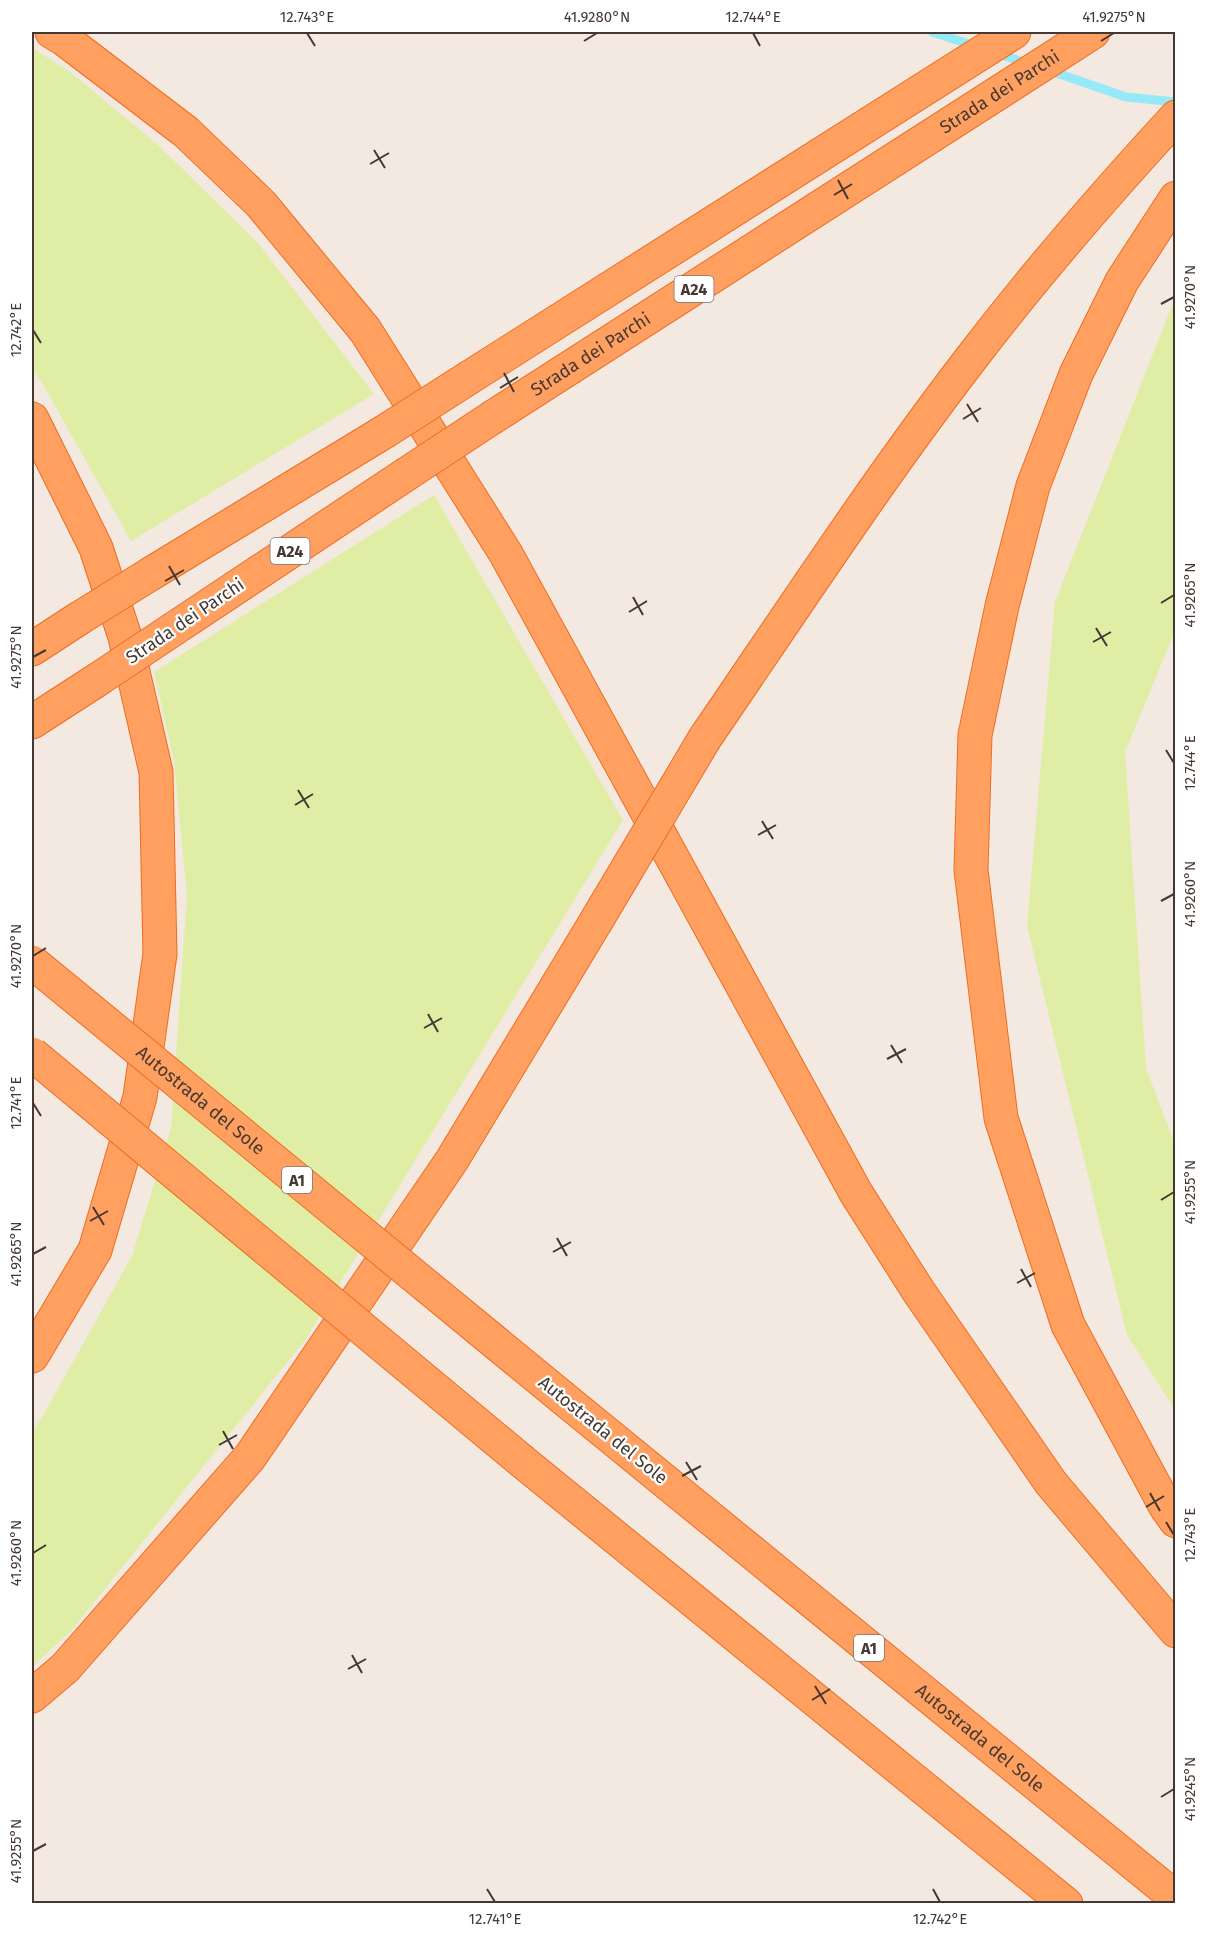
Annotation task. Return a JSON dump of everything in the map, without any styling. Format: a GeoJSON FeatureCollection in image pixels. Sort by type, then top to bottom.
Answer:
{"type":"FeatureCollection","features":[{"type":"Feature","properties":{"kind":"highway"},"geometry":{"type":"LineString","coordinates":[[52,32],[186,132],[261,204],[365,330],[506,554],[856,1193],[919,1292],[1051,1483],[1176,1631]]}},
{"type":"Feature","properties":{"kind":"highway","name":"A24"},"geometry":{"type":"LineString","coordinates":[[32,649],[384,432],[1014,32]]}},
{"type":"Feature","properties":{"kind":"highway","name":"Strada dei Parchi"},"geometry":{"type":"LineString","coordinates":[[32,722],[494,417],[1093,32]]}},
{"type":"Feature","properties":{"kind":"highway"},"geometry":{"type":"LineString","coordinates":[[32,1696],[65,1668],[250,1457],[452,1160],[705,738],[872,494],[976,351],[1092,208],[1176,117]]}},
{"type":"Feature","properties":{"kind":"highway"},"geometry":{"type":"LineString","coordinates":[[1176,198],[1122,281],[1096,333],[1076,374],[1033,486],[1002,606],[975,735],[971,870],[1001,1118],[1068,1325],[1166,1507],[1176,1521]]}},
{"type":"Feature","properties":{"kind":"highway"},"geometry":{"type":"LineString","coordinates":[[32,419],[96,548],[128,648],[156,772],[160,954],[140,1097],[95,1250],[32,1356]]}},
{"type":"Feature","properties":{"kind":"highway","name":"Autostrada del Sole"},"geometry":{"type":"LineString","coordinates":[[32,962],[1176,1898]]}},
{"type":"Feature","properties":{"kind":"highway"},"geometry":{"type":"LineString","coordinates":[[32,1054],[523,1462],[1066,1904]]}},
{"type":"Feature","properties":{"kind":"green space"},"geometry":{"type":"Polygon","coordinates":[[[32,48],[69,71],[158,145],[258,243],[374,394],[131,541],[32,367],[32,48]]]}},
{"type":"Feature","properties":{"kind":"green space"},"geometry":{"type":"Polygon","coordinates":[[[1175,298],[1175,631],[1125,752],[1146,1068],[1175,1145],[1175,1410],[1127,1335],[1027,926],[1055,602],[1175,298]]]}},
{"type":"Feature","properties":{"kind":"green space"},"geometry":{"type":"Polygon","coordinates":[[[434,495],[623,820],[306,1339],[71,1631],[32,1667],[32,1431],[40,1421],[132,1256],[171,1128],[187,896],[174,761],[154,672],[434,495]]]}},
{"type":"Feature","properties":{"kind":"waterway"},"geometry":{"type":"LineString","coordinates":[[932,32],[978,47]]}},
{"type":"Feature","properties":{"kind":"waterway"},"geometry":{"type":"LineString","coordinates":[[996,53],[1029,64]]}},
{"type":"Feature","properties":{"kind":"waterway"},"geometry":{"type":"LineString","coordinates":[[1048,70],[1126,97],[1176,102]]}}]}
